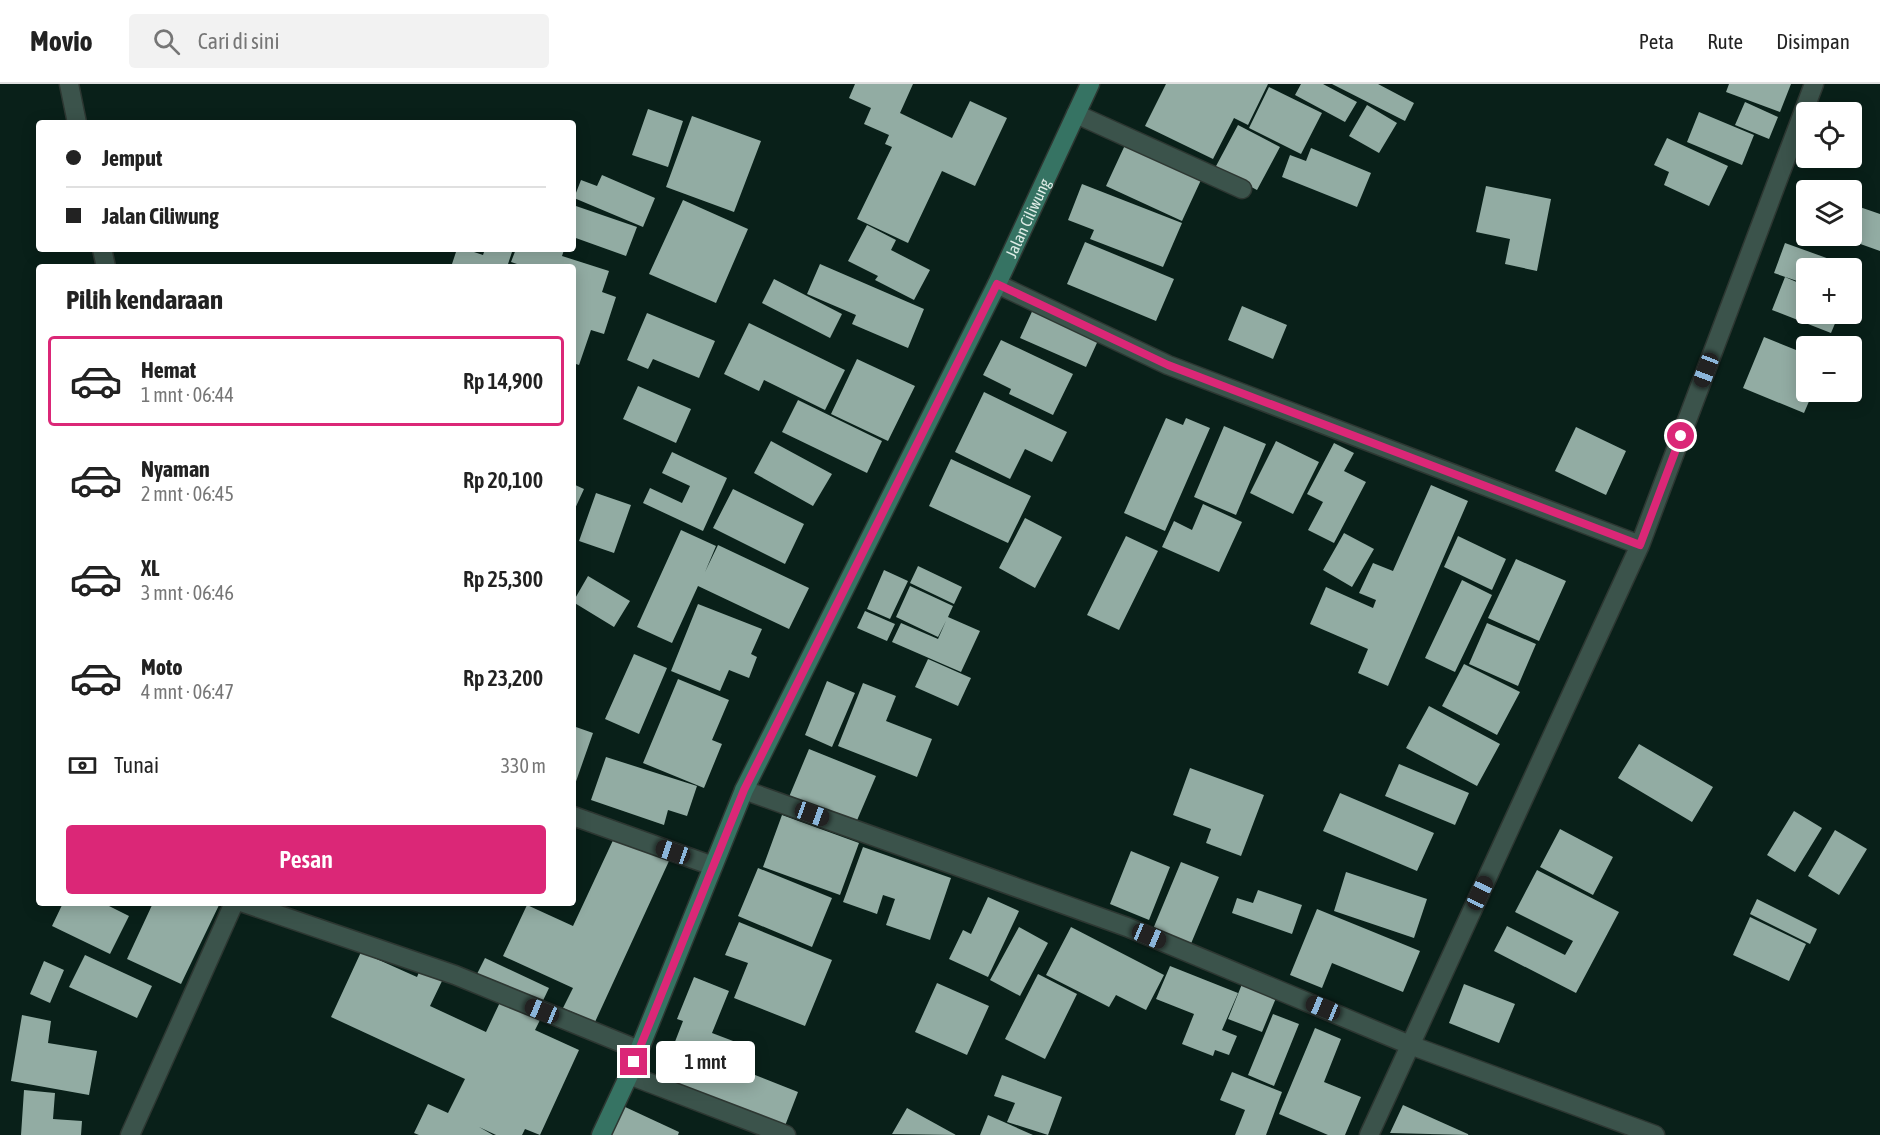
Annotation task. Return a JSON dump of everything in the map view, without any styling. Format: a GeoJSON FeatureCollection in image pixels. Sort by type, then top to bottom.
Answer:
{"type":"FeatureCollection","features":[{"type":"Feature","properties":{"kind":"main road","name":"Jalan Ciliwung"},"geometry":{"type":"LineString","coordinates":[[601,1135],[629,1075],[744,790],[997,284],[1090,84]]}},
{"type":"Feature","properties":{"kind":"street"},"geometry":{"type":"LineString","coordinates":[[69,84],[76,120]]}},
{"type":"Feature","properties":{"kind":"street"},"geometry":{"type":"LineString","coordinates":[[1370,1135],[1640,545],[1814,84]]}},
{"type":"Feature","properties":{"kind":"street"},"geometry":{"type":"LineString","coordinates":[[1076,114],[1242,189]]}},
{"type":"Feature","properties":{"kind":"street"},"geometry":{"type":"LineString","coordinates":[[997,284],[1168,365],[1640,545]]}},
{"type":"Feature","properties":{"kind":"street"},"geometry":{"type":"LineString","coordinates":[[744,790],[1127,927],[1410,1044],[1655,1135]]}},
{"type":"Feature","properties":{"kind":"street"},"geometry":{"type":"LineString","coordinates":[[576,817],[713,866]]}},
{"type":"Feature","properties":{"kind":"street"},"geometry":{"type":"LineString","coordinates":[[130,1135],[233,906]]}},
{"type":"Feature","properties":{"kind":"street"},"geometry":{"type":"LineString","coordinates":[[253,906],[455,975],[639,1050]]}},
{"type":"Feature","properties":{"kind":"street"},"geometry":{"type":"LineString","coordinates":[[629,1075],[786,1135]]}},
{"type":"Feature","properties":{"kind":"building"},"geometry":{"type":"Polygon","coordinates":[[[855,84],[913,84],[900,113],[952,138],[970,101],[1007,118],[975,186],[942,171],[908,243],[857,219],[892,147],[885,144],[889,135],[864,124],[871,108],[849,98],[855,84]]]}},
{"type":"Feature","properties":{"kind":"building"},"geometry":{"type":"Polygon","coordinates":[[[1166,84],[1268,84],[1248,125],[1234,118],[1213,159],[1145,126],[1166,84]]]}},
{"type":"Feature","properties":{"kind":"building"},"geometry":{"type":"Polygon","coordinates":[[[1301,84],[1323,84],[1357,102],[1345,122],[1295,95],[1301,84]]]}},
{"type":"Feature","properties":{"kind":"building"},"geometry":{"type":"Polygon","coordinates":[[[1332,84],[1378,84],[1414,103],[1405,121],[1332,84]]]}},
{"type":"Feature","properties":{"kind":"building"},"geometry":{"type":"Polygon","coordinates":[[[1729,84],[1791,84],[1780,112],[1726,92],[1729,84]]]}},
{"type":"Feature","properties":{"kind":"building"},"geometry":{"type":"Polygon","coordinates":[[[1269,87],[1322,113],[1301,154],[1249,128],[1269,87]]]}},
{"type":"Feature","properties":{"kind":"building"},"geometry":{"type":"Polygon","coordinates":[[[1745,102],[1778,117],[1769,139],[1735,125],[1745,102]]]}},
{"type":"Feature","properties":{"kind":"building"},"geometry":{"type":"Polygon","coordinates":[[[1367,105],[1397,123],[1379,153],[1349,136],[1367,105]]]}},
{"type":"Feature","properties":{"kind":"building"},"geometry":{"type":"Polygon","coordinates":[[[648,109],[683,121],[668,167],[632,155],[648,109]]]}},
{"type":"Feature","properties":{"kind":"building"},"geometry":{"type":"Polygon","coordinates":[[[1699,112],[1754,135],[1742,165],[1687,142],[1699,112]]]}},
{"type":"Feature","properties":{"kind":"building"},"geometry":{"type":"Polygon","coordinates":[[[692,116],[761,141],[734,212],[666,187],[692,116]]]}},
{"type":"Feature","properties":{"kind":"building"},"geometry":{"type":"Polygon","coordinates":[[[1238,125],[1280,147],[1257,190],[1215,168],[1238,125]]]}},
{"type":"Feature","properties":{"kind":"building"},"geometry":{"type":"Polygon","coordinates":[[[1667,138],[1728,166],[1709,206],[1664,185],[1669,172],[1654,165],[1667,138]]]}},
{"type":"Feature","properties":{"kind":"building"},"geometry":{"type":"Polygon","coordinates":[[[1125,145],[1201,180],[1182,221],[1106,186],[1125,145]]]}},
{"type":"Feature","properties":{"kind":"building"},"geometry":{"type":"Polygon","coordinates":[[[1311,148],[1371,173],[1357,207],[1282,177],[1290,155],[1306,161],[1311,148]]]}},
{"type":"Feature","properties":{"kind":"building"},"geometry":{"type":"Polygon","coordinates":[[[602,175],[655,198],[643,227],[576,199],[581,180],[597,186],[602,175]]]}},
{"type":"Feature","properties":{"kind":"building"},"geometry":{"type":"Polygon","coordinates":[[[1082,184],[1182,223],[1163,267],[1090,239],[1094,230],[1068,220],[1082,184]]]}},
{"type":"Feature","properties":{"kind":"building"},"geometry":{"type":"Polygon","coordinates":[[[1486,186],[1551,199],[1537,271],[1505,264],[1510,239],[1476,232],[1486,186]]]}},
{"type":"Feature","properties":{"kind":"building"},"geometry":{"type":"Polygon","coordinates":[[[683,200],[748,229],[716,303],[649,274],[683,200]]]}},
{"type":"Feature","properties":{"kind":"building"},"geometry":{"type":"Polygon","coordinates":[[[576,206],[637,227],[626,256],[576,238],[576,206]]]}},
{"type":"Feature","properties":{"kind":"building"},"geometry":{"type":"Polygon","coordinates":[[[1862,208],[1880,214],[1880,251],[1862,245],[1862,208]]]}},
{"type":"Feature","properties":{"kind":"building"},"geometry":{"type":"Polygon","coordinates":[[[867,225],[896,240],[891,250],[930,270],[914,300],[875,280],[878,276],[848,261],[867,225]]]}},
{"type":"Feature","properties":{"kind":"building"},"geometry":{"type":"Polygon","coordinates":[[[1085,242],[1174,279],[1156,321],[1067,284],[1085,242]]]}},
{"type":"Feature","properties":{"kind":"building"},"geometry":{"type":"Polygon","coordinates":[[[1785,243],[1827,258],[1796,258],[1796,281],[1774,273],[1785,243]]]}},
{"type":"Feature","properties":{"kind":"building"},"geometry":{"type":"Polygon","coordinates":[[[456,252],[474,252],[483,255],[484,252],[512,252],[508,264],[452,264],[456,252]]]}},
{"type":"Feature","properties":{"kind":"building"},"geometry":{"type":"Polygon","coordinates":[[[515,252],[563,252],[562,256],[609,271],[602,292],[616,297],[604,334],[591,330],[579,365],[576,364],[576,264],[517,264],[511,262],[515,252]]]}},
{"type":"Feature","properties":{"kind":"building"},"geometry":{"type":"Polygon","coordinates":[[[820,264],[924,309],[908,348],[852,324],[856,315],[807,294],[820,264]]]}},
{"type":"Feature","properties":{"kind":"building"},"geometry":{"type":"Polygon","coordinates":[[[1785,277],[1796,282],[1796,319],[1772,310],[1785,277]]]}},
{"type":"Feature","properties":{"kind":"building"},"geometry":{"type":"Polygon","coordinates":[[[774,279],[842,314],[830,338],[762,303],[774,279]]]}},
{"type":"Feature","properties":{"kind":"building"},"geometry":{"type":"Polygon","coordinates":[[[1035,305],[1101,334],[1086,367],[1020,338],[1035,305]]]}},
{"type":"Feature","properties":{"kind":"building"},"geometry":{"type":"Polygon","coordinates":[[[1242,306],[1287,325],[1273,359],[1228,340],[1242,306]]]}},
{"type":"Feature","properties":{"kind":"building"},"geometry":{"type":"Polygon","coordinates":[[[647,313],[715,341],[699,378],[653,359],[648,369],[627,360],[647,313]]]}},
{"type":"Feature","properties":{"kind":"building"},"geometry":{"type":"Polygon","coordinates":[[[749,323],[845,370],[825,410],[764,380],[759,391],[724,374],[749,323]]]}},
{"type":"Feature","properties":{"kind":"building"},"geometry":{"type":"Polygon","coordinates":[[[1808,324],[1835,324],[1831,333],[1808,324]]]}},
{"type":"Feature","properties":{"kind":"building"},"geometry":{"type":"Polygon","coordinates":[[[1764,337],[1796,350],[1796,402],[1809,402],[1804,413],[1743,388],[1764,337]]]}},
{"type":"Feature","properties":{"kind":"building"},"geometry":{"type":"Polygon","coordinates":[[[1001,340],[1073,374],[1053,415],[1009,394],[1011,389],[983,375],[1001,340]]]}},
{"type":"Feature","properties":{"kind":"building"},"geometry":{"type":"Polygon","coordinates":[[[857,359],[915,386],[888,441],[831,414],[857,359]]]}},
{"type":"Feature","properties":{"kind":"building"},"geometry":{"type":"Polygon","coordinates":[[[638,386],[691,409],[676,443],[623,419],[638,386]]]}},
{"type":"Feature","properties":{"kind":"building"},"geometry":{"type":"Polygon","coordinates":[[[984,392],[1067,432],[1052,462],[1025,449],[1010,479],[955,452],[984,392]]]}},
{"type":"Feature","properties":{"kind":"building"},"geometry":{"type":"Polygon","coordinates":[[[798,400],[882,441],[867,473],[782,432],[798,400]]]}},
{"type":"Feature","properties":{"kind":"building"},"geometry":{"type":"Polygon","coordinates":[[[1166,418],[1183,425],[1186,418],[1210,428],[1165,531],[1124,513],[1166,418]]]}},
{"type":"Feature","properties":{"kind":"building"},"geometry":{"type":"Polygon","coordinates":[[[1224,426],[1266,444],[1236,515],[1194,497],[1224,426]]]}},
{"type":"Feature","properties":{"kind":"building"},"geometry":{"type":"Polygon","coordinates":[[[1576,427],[1626,451],[1606,495],[1555,471],[1576,427]]]}},
{"type":"Feature","properties":{"kind":"building"},"geometry":{"type":"Polygon","coordinates":[[[771,441],[832,474],[813,506],[754,473],[771,441]]]}},
{"type":"Feature","properties":{"kind":"building"},"geometry":{"type":"Polygon","coordinates":[[[1276,441],[1319,462],[1293,514],[1250,493],[1276,441]]]}},
{"type":"Feature","properties":{"kind":"building"},"geometry":{"type":"Polygon","coordinates":[[[1334,443],[1354,453],[1344,471],[1366,482],[1334,543],[1308,530],[1323,502],[1307,494],[1334,443]]]}},
{"type":"Feature","properties":{"kind":"building"},"geometry":{"type":"Polygon","coordinates":[[[672,452],[727,478],[703,531],[643,503],[650,488],[682,503],[690,486],[662,473],[672,452]]]}},
{"type":"Feature","properties":{"kind":"building"},"geometry":{"type":"Polygon","coordinates":[[[951,459],[1031,496],[1008,543],[929,506],[951,459]]]}},
{"type":"Feature","properties":{"kind":"building"},"geometry":{"type":"Polygon","coordinates":[[[576,485],[584,489],[576,506],[576,485]]]}},
{"type":"Feature","properties":{"kind":"building"},"geometry":{"type":"Polygon","coordinates":[[[1431,485],[1468,501],[1388,686],[1358,673],[1368,649],[1310,624],[1326,587],[1373,608],[1376,600],[1359,593],[1373,563],[1393,571],[1431,485]]]}},
{"type":"Feature","properties":{"kind":"building"},"geometry":{"type":"Polygon","coordinates":[[[733,489],[804,524],[785,564],[713,528],[733,489]]]}},
{"type":"Feature","properties":{"kind":"building"},"geometry":{"type":"Polygon","coordinates":[[[596,493],[631,505],[614,553],[579,541],[596,493]]]}},
{"type":"Feature","properties":{"kind":"building"},"geometry":{"type":"Polygon","coordinates":[[[1203,504],[1242,522],[1219,572],[1162,547],[1174,521],[1192,530],[1203,504]]]}},
{"type":"Feature","properties":{"kind":"building"},"geometry":{"type":"Polygon","coordinates":[[[1025,518],[1062,537],[1035,588],[999,568],[1025,518]]]}},
{"type":"Feature","properties":{"kind":"building"},"geometry":{"type":"Polygon","coordinates":[[[681,530],[716,546],[705,572],[718,545],[809,588],[789,629],[698,586],[672,643],[637,627],[681,530]]]}},
{"type":"Feature","properties":{"kind":"building"},"geometry":{"type":"Polygon","coordinates":[[[1344,533],[1374,549],[1352,587],[1323,570],[1344,533]]]}},
{"type":"Feature","properties":{"kind":"building"},"geometry":{"type":"Polygon","coordinates":[[[1126,536],[1158,551],[1119,630],[1087,615],[1126,536]]]}},
{"type":"Feature","properties":{"kind":"building"},"geometry":{"type":"Polygon","coordinates":[[[1458,536],[1506,559],[1492,590],[1444,567],[1458,536]]]}},
{"type":"Feature","properties":{"kind":"building"},"geometry":{"type":"Polygon","coordinates":[[[1516,559],[1566,581],[1539,641],[1488,618],[1516,559]]]}},
{"type":"Feature","properties":{"kind":"building"},"geometry":{"type":"Polygon","coordinates":[[[918,566],[962,587],[954,604],[910,583],[918,566]]]}},
{"type":"Feature","properties":{"kind":"building"},"geometry":{"type":"Polygon","coordinates":[[[884,570],[908,581],[890,619],[867,609],[884,570]]]}},
{"type":"Feature","properties":{"kind":"building"},"geometry":{"type":"Polygon","coordinates":[[[588,576],[630,601],[614,627],[576,604],[576,597],[588,576]]]}},
{"type":"Feature","properties":{"kind":"building"},"geometry":{"type":"Polygon","coordinates":[[[1462,580],[1492,595],[1455,672],[1425,658],[1462,580]]]}},
{"type":"Feature","properties":{"kind":"building"},"geometry":{"type":"Polygon","coordinates":[[[910,586],[953,606],[948,617],[980,631],[961,672],[892,642],[901,623],[938,639],[946,621],[938,637],[896,617],[910,586]]]}},
{"type":"Feature","properties":{"kind":"building"},"geometry":{"type":"Polygon","coordinates":[[[698,604],[762,629],[751,654],[757,657],[749,678],[729,670],[720,691],[671,671],[698,604]]]}},
{"type":"Feature","properties":{"kind":"building"},"geometry":{"type":"Polygon","coordinates":[[[865,611],[895,624],[887,641],[857,628],[865,611]]]}},
{"type":"Feature","properties":{"kind":"building"},"geometry":{"type":"Polygon","coordinates":[[[1487,623],[1536,644],[1518,686],[1469,664],[1487,623]]]}},
{"type":"Feature","properties":{"kind":"building"},"geometry":{"type":"Polygon","coordinates":[[[634,654],[667,668],[639,734],[605,719],[634,654]]]}},
{"type":"Feature","properties":{"kind":"building"},"geometry":{"type":"Polygon","coordinates":[[[928,659],[971,678],[958,706],[915,687],[928,659]]]}},
{"type":"Feature","properties":{"kind":"building"},"geometry":{"type":"Polygon","coordinates":[[[1464,664],[1520,692],[1497,735],[1442,706],[1464,664]]]}},
{"type":"Feature","properties":{"kind":"building"},"geometry":{"type":"Polygon","coordinates":[[[678,679],[729,700],[712,740],[722,744],[704,788],[643,763],[678,679]]]}},
{"type":"Feature","properties":{"kind":"building"},"geometry":{"type":"Polygon","coordinates":[[[827,681],[855,693],[832,747],[805,735],[827,681]]]}},
{"type":"Feature","properties":{"kind":"building"},"geometry":{"type":"Polygon","coordinates":[[[863,683],[896,696],[886,721],[932,739],[917,777],[838,746],[863,683]]]}},
{"type":"Feature","properties":{"kind":"building"},"geometry":{"type":"Polygon","coordinates":[[[1429,706],[1500,744],[1477,786],[1406,748],[1429,706]]]}},
{"type":"Feature","properties":{"kind":"building"},"geometry":{"type":"Polygon","coordinates":[[[576,727],[593,733],[576,781],[576,727]]]}},
{"type":"Feature","properties":{"kind":"building"},"geometry":{"type":"Polygon","coordinates":[[[1639,744],[1713,787],[1692,822],[1618,778],[1639,744]]]}},
{"type":"Feature","properties":{"kind":"building"},"geometry":{"type":"Polygon","coordinates":[[[809,749],[876,776],[855,825],[789,797],[809,749]]]}},
{"type":"Feature","properties":{"kind":"building"},"geometry":{"type":"Polygon","coordinates":[[[606,757],[697,786],[687,816],[668,810],[664,825],[591,800],[606,757]]]}},
{"type":"Feature","properties":{"kind":"building"},"geometry":{"type":"Polygon","coordinates":[[[1399,764],[1469,793],[1455,825],[1385,796],[1399,764]]]}},
{"type":"Feature","properties":{"kind":"building"},"geometry":{"type":"Polygon","coordinates":[[[1190,768],[1264,795],[1241,856],[1206,843],[1211,829],[1173,815],[1190,768]]]}},
{"type":"Feature","properties":{"kind":"building"},"geometry":{"type":"Polygon","coordinates":[[[1340,793],[1434,833],[1417,871],[1323,831],[1340,793]]]}},
{"type":"Feature","properties":{"kind":"building"},"geometry":{"type":"Polygon","coordinates":[[[1794,811],[1822,828],[1795,872],[1767,855],[1794,811]]]}},
{"type":"Feature","properties":{"kind":"building"},"geometry":{"type":"Polygon","coordinates":[[[782,815],[859,843],[840,895],[763,867],[782,815]]]}},
{"type":"Feature","properties":{"kind":"building"},"geometry":{"type":"Polygon","coordinates":[[[1560,829],[1613,857],[1593,895],[1540,867],[1560,829]]]}},
{"type":"Feature","properties":{"kind":"building"},"geometry":{"type":"Polygon","coordinates":[[[1835,830],[1867,849],[1839,895],[1808,876],[1835,830]]]}},
{"type":"Feature","properties":{"kind":"building"},"geometry":{"type":"Polygon","coordinates":[[[615,836],[669,861],[595,1022],[563,1008],[573,988],[503,956],[527,906],[573,926],[615,836]]]}},
{"type":"Feature","properties":{"kind":"building"},"geometry":{"type":"Polygon","coordinates":[[[863,847],[951,878],[930,940],[886,925],[895,899],[883,895],[877,914],[843,902],[863,847]]]}},
{"type":"Feature","properties":{"kind":"building"},"geometry":{"type":"Polygon","coordinates":[[[1131,851],[1170,867],[1149,920],[1110,904],[1131,851]]]}},
{"type":"Feature","properties":{"kind":"building"},"geometry":{"type":"Polygon","coordinates":[[[1181,862],[1219,877],[1190,946],[1153,929],[1181,862]]]}},
{"type":"Feature","properties":{"kind":"building"},"geometry":{"type":"Polygon","coordinates":[[[758,868],[832,898],[812,947],[738,916],[758,868]]]}},
{"type":"Feature","properties":{"kind":"building"},"geometry":{"type":"Polygon","coordinates":[[[1537,870],[1619,912],[1576,993],[1494,951],[1507,926],[1565,955],[1573,941],[1515,912],[1537,870]]]}},
{"type":"Feature","properties":{"kind":"building"},"geometry":{"type":"Polygon","coordinates":[[[1346,872],[1427,899],[1414,938],[1334,911],[1346,872]]]}},
{"type":"Feature","properties":{"kind":"building"},"geometry":{"type":"Polygon","coordinates":[[[1258,890],[1302,905],[1292,934],[1232,913],[1237,898],[1253,903],[1258,890]]]}},
{"type":"Feature","properties":{"kind":"building"},"geometry":{"type":"Polygon","coordinates":[[[988,897],[1019,911],[988,977],[949,959],[963,930],[971,934],[988,897]]]}},
{"type":"Feature","properties":{"kind":"building"},"geometry":{"type":"Polygon","coordinates":[[[1757,899],[1817,929],[1810,944],[1750,914],[1757,899]]]}},
{"type":"Feature","properties":{"kind":"building"},"geometry":{"type":"Polygon","coordinates":[[[62,906],[109,906],[129,916],[110,954],[52,926],[62,906]]]}},
{"type":"Feature","properties":{"kind":"building"},"geometry":{"type":"Polygon","coordinates":[[[152,906],[219,906],[181,984],[127,959],[152,906]]]}},
{"type":"Feature","properties":{"kind":"building"},"geometry":{"type":"Polygon","coordinates":[[[1317,909],[1420,951],[1403,992],[1332,963],[1322,988],[1290,975],[1317,909]]]}},
{"type":"Feature","properties":{"kind":"building"},"geometry":{"type":"Polygon","coordinates":[[[1750,917],[1806,944],[1789,981],[1733,955],[1750,917]]]}},
{"type":"Feature","properties":{"kind":"building"},"geometry":{"type":"Polygon","coordinates":[[[739,922],[832,960],[805,1026],[734,998],[748,963],[725,955],[739,922]]]}},
{"type":"Feature","properties":{"kind":"building"},"geometry":{"type":"Polygon","coordinates":[[[1019,927],[1048,943],[1020,996],[990,980],[1019,927]]]}},
{"type":"Feature","properties":{"kind":"building"},"geometry":{"type":"Polygon","coordinates":[[[1071,927],[1164,975],[1146,1010],[1116,995],[1109,1007],[1046,975],[1071,927]]]}},
{"type":"Feature","properties":{"kind":"building"},"geometry":{"type":"Polygon","coordinates":[[[361,952],[417,977],[420,970],[442,981],[430,1006],[486,1032],[502,998],[542,1016],[535,1030],[579,1050],[540,1135],[525,1129],[522,1135],[496,1135],[479,1127],[493,1135],[419,1135],[414,1133],[428,1104],[448,1113],[465,1079],[331,1017],[361,952]]]}},
{"type":"Feature","properties":{"kind":"building"},"geometry":{"type":"Polygon","coordinates":[[[85,955],[152,986],[137,1018],[69,987],[85,955]]]}},
{"type":"Feature","properties":{"kind":"building"},"geometry":{"type":"Polygon","coordinates":[[[485,958],[549,988],[539,1009],[474,980],[485,958]]]}},
{"type":"Feature","properties":{"kind":"building"},"geometry":{"type":"Polygon","coordinates":[[[44,961],[64,970],[50,1003],[30,994],[44,961]]]}},
{"type":"Feature","properties":{"kind":"building"},"geometry":{"type":"Polygon","coordinates":[[[1170,966],[1238,993],[1222,1030],[1237,1036],[1229,1055],[1215,1050],[1213,1056],[1182,1044],[1194,1014],[1156,999],[1170,966]]]}},
{"type":"Feature","properties":{"kind":"building"},"geometry":{"type":"Polygon","coordinates":[[[1038,974],[1077,994],[1045,1059],[1005,1039],[1038,974]]]}},
{"type":"Feature","properties":{"kind":"building"},"geometry":{"type":"Polygon","coordinates":[[[694,977],[729,991],[712,1033],[741,1044],[732,1066],[798,1092],[783,1131],[659,1083],[683,1021],[677,1019],[694,977]]]}},
{"type":"Feature","properties":{"kind":"building"},"geometry":{"type":"Polygon","coordinates":[[[937,983],[989,1006],[967,1055],[915,1032],[937,983]]]}},
{"type":"Feature","properties":{"kind":"building"},"geometry":{"type":"Polygon","coordinates":[[[1242,984],[1276,998],[1262,1032],[1228,1019],[1242,984]]]}},
{"type":"Feature","properties":{"kind":"building"},"geometry":{"type":"Polygon","coordinates":[[[1464,984],[1515,1004],[1499,1043],[1449,1023],[1464,984]]]}},
{"type":"Feature","properties":{"kind":"building"},"geometry":{"type":"Polygon","coordinates":[[[1273,1014],[1299,1024],[1274,1086],[1248,1075],[1273,1014]]]}},
{"type":"Feature","properties":{"kind":"building"},"geometry":{"type":"Polygon","coordinates":[[[22,1015],[51,1021],[48,1043],[97,1051],[89,1095],[11,1081],[22,1015]]]}},
{"type":"Feature","properties":{"kind":"building"},"geometry":{"type":"Polygon","coordinates":[[[1315,1028],[1341,1039],[1324,1082],[1361,1097],[1345,1135],[1328,1135],[1279,1114],[1315,1028]]]}},
{"type":"Feature","properties":{"kind":"building"},"geometry":{"type":"Polygon","coordinates":[[[1232,1072],[1282,1092],[1266,1135],[1235,1135],[1245,1110],[1220,1100],[1232,1072]]]}},
{"type":"Feature","properties":{"kind":"building"},"geometry":{"type":"Polygon","coordinates":[[[1002,1075],[1062,1097],[1048,1135],[1007,1122],[1015,1103],[994,1096],[1002,1075]]]}},
{"type":"Feature","properties":{"kind":"building"},"geometry":{"type":"Polygon","coordinates":[[[24,1090],[55,1093],[53,1119],[82,1121],[81,1135],[21,1135],[24,1090]]]}},
{"type":"Feature","properties":{"kind":"building"},"geometry":{"type":"Polygon","coordinates":[[[1403,1105],[1470,1135],[1390,1133],[1403,1105]]]}},
{"type":"Feature","properties":{"kind":"building"},"geometry":{"type":"Polygon","coordinates":[[[623,1106],[679,1132],[678,1135],[610,1135],[623,1106]]]}},
{"type":"Feature","properties":{"kind":"building"},"geometry":{"type":"Polygon","coordinates":[[[907,1108],[956,1135],[892,1134],[907,1108]]]}},
{"type":"Feature","properties":{"kind":"building"},"geometry":{"type":"Polygon","coordinates":[[[988,1115],[1033,1135],[980,1135],[988,1115]]]}},
{"type":"Feature","properties":{"kind":"route"},"geometry":{"type":"LineString","coordinates":[[634,1062],[744,790],[997,284],[1168,365],[1640,545],[1681,436]]}}]}
